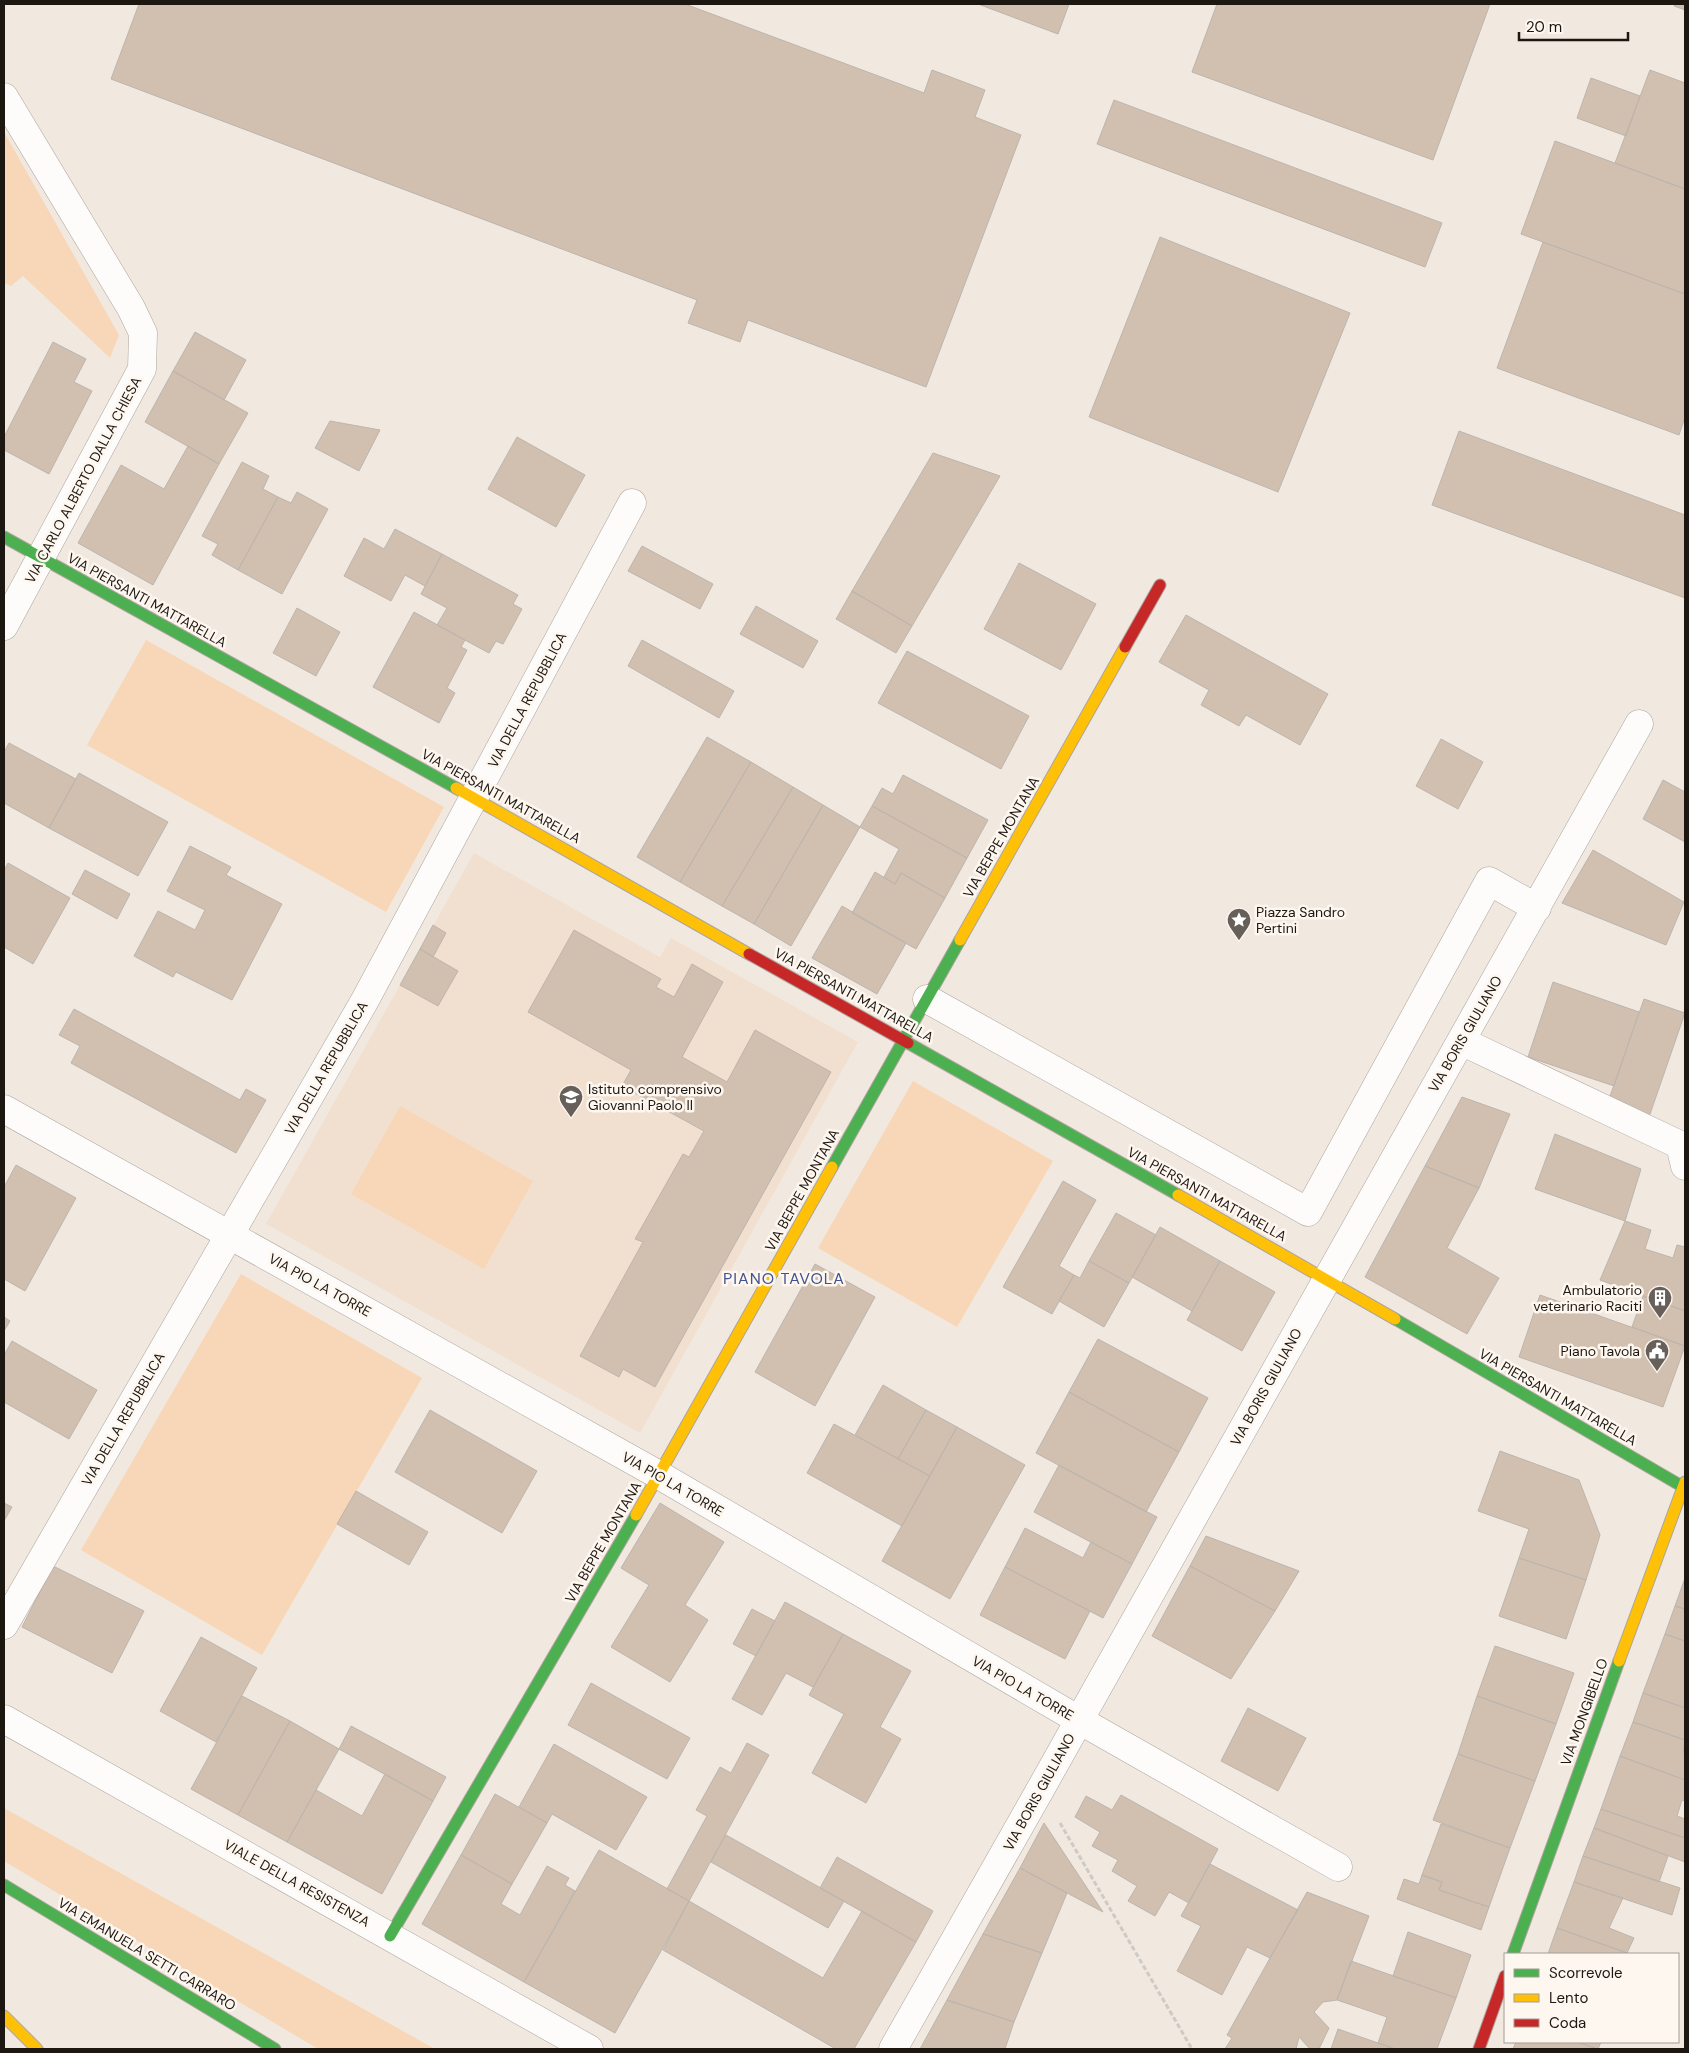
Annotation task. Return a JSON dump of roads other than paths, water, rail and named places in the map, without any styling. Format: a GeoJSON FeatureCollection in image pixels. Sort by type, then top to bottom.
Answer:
{"type":"FeatureCollection","features":[{"type":"Feature","properties":{"kind":"street","name":"VIA CARLO ALBERTO DALLA CHIESA"},"geometry":{"type":"LineString","coordinates":[[4,97],[130,308],[143,334],[142,369],[4,626]]}},
{"type":"Feature","properties":{"kind":"street","name":"VIA DELLA REPUBBLICA"},"geometry":{"type":"LineString","coordinates":[[4,1625],[364,1002],[632,503]]}},
{"type":"Feature","properties":{"kind":"street","name":"VIA PIERSANTI MATTARELLA"},"geometry":{"type":"LineString","coordinates":[[4,537],[904,1040],[1326,1279],[1685,1486]]}},
{"type":"Feature","properties":{"kind":"street","name":"VIA BEPPE MONTANA"},"geometry":{"type":"LineString","coordinates":[[390,1936],[659,1475],[1160,585]]}},
{"type":"Feature","properties":{"kind":"street","name":"VIA BORIS GIULIANO"},"geometry":{"type":"LineString","coordinates":[[893,2049],[1639,724]]}},
{"type":"Feature","properties":{"kind":"street"},"geometry":{"type":"LineString","coordinates":[[927,999],[1308,1212],[1489,881],[1537,908]]}},
{"type":"Feature","properties":{"kind":"street"},"geometry":{"type":"LineString","coordinates":[[1461,1041],[1683,1148]]}},
{"type":"Feature","properties":{"kind":"street","name":"VIA PIO LA TORRE"},"geometry":{"type":"LineString","coordinates":[[5,1113],[230,1235],[659,1475],[1079,1720],[1338,1867]]}},
{"type":"Feature","properties":{"kind":"street","name":"VIA MONGIBELLO"},"geometry":{"type":"LineString","coordinates":[[1513,1953],[1586,1749],[1685,1486]]}},
{"type":"Feature","properties":{"kind":"street","name":"VIALE DELLA RESISTENZA"},"geometry":{"type":"LineString","coordinates":[[4,1719],[589,2049]]}},
{"type":"Feature","properties":{"kind":"street","name":"VIA EMANUELA SETTI CARRARO"},"geometry":{"type":"LineString","coordinates":[[4,1885],[275,2049]]}},
{"type":"Feature","properties":{"kind":"street"},"geometry":{"type":"LineString","coordinates":[[1479,2049],[1504,1979]]}},
{"type":"Feature","properties":{"kind":"street"},"geometry":{"type":"LineString","coordinates":[[4,2016],[37,2049]]}},
{"type":"Feature","properties":{"kind":"place","name":"Piazza Sandro Pertini"},"geometry":{"type":"Point","coordinates":[1239,941]}},
{"type":"Feature","properties":{"kind":"place","name":"Istituto comprensivo Giovanni Paolo II"},"geometry":{"type":"Point","coordinates":[571,1118]}},
{"type":"Feature","properties":{"kind":"place","name":"Ambulatorio veterinario Raciti"},"geometry":{"type":"Point","coordinates":[1660,1319]}},
{"type":"Feature","properties":{"kind":"place","name":"Piano Tavola"},"geometry":{"type":"Point","coordinates":[1657,1372]}},
{"type":"Feature","properties":{"kind":"district","name":"PIANO TAVOLA"},"geometry":{"type":"Point","coordinates":[784,1278]}}]}
